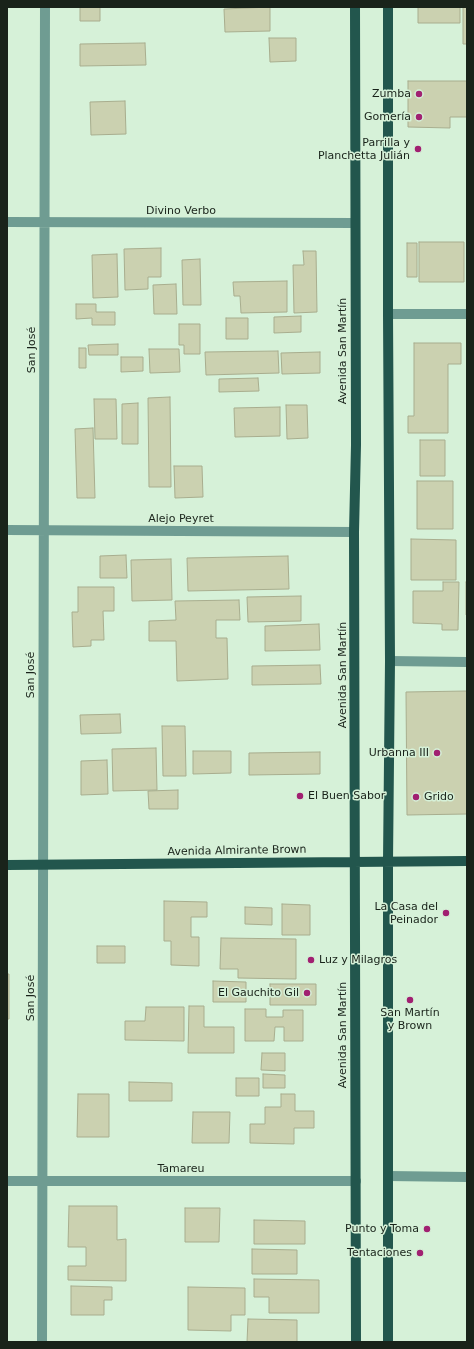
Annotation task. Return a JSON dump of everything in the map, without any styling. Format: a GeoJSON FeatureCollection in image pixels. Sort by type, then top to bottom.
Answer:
{"type":"FeatureCollection","features":[{"type":"Feature","properties":{"kind":"main road","name":"Avenida San Martín"},"geometry":{"type":"LineString","coordinates":[[355,7],[356,223],[354,532],[356,1342]]}},
{"type":"Feature","properties":{"kind":"main road"},"geometry":{"type":"LineString","coordinates":[[388,7],[390,661],[388,861],[388,1342]]}},
{"type":"Feature","properties":{"kind":"main road","name":"Avenida Almirante Brown"},"geometry":{"type":"LineString","coordinates":[[7,865],[467,861]]}},
{"type":"Feature","properties":{"kind":"street","name":"San José"},"geometry":{"type":"LineString","coordinates":[[42,1342],[45,7]]}},
{"type":"Feature","properties":{"kind":"street","name":"Divino Verbo"},"geometry":{"type":"LineString","coordinates":[[7,222],[356,223]]}},
{"type":"Feature","properties":{"kind":"street"},"geometry":{"type":"LineString","coordinates":[[388,314],[467,314]]}},
{"type":"Feature","properties":{"kind":"street","name":"Alejo Peyret"},"geometry":{"type":"LineString","coordinates":[[7,530],[354,532]]}},
{"type":"Feature","properties":{"kind":"street"},"geometry":{"type":"LineString","coordinates":[[390,661],[467,662]]}},
{"type":"Feature","properties":{"kind":"street"},"geometry":{"type":"LineString","coordinates":[[388,1176],[467,1177]]}},
{"type":"Feature","properties":{"kind":"street","name":"Tamareu"},"geometry":{"type":"LineString","coordinates":[[7,1181],[356,1181]]}},
{"type":"Feature","properties":{"kind":"building"},"geometry":{"type":"Polygon","coordinates":[[[80,7],[100,7],[100,21],[80,21],[80,7]]]}},
{"type":"Feature","properties":{"kind":"building"},"geometry":{"type":"Polygon","coordinates":[[[270,7],[270,31],[225,32],[224,9],[270,7]]]}},
{"type":"Feature","properties":{"kind":"building"},"geometry":{"type":"Polygon","coordinates":[[[418,7],[460,7],[460,23],[418,23],[418,7]]]}},
{"type":"Feature","properties":{"kind":"building"},"geometry":{"type":"Polygon","coordinates":[[[463,7],[467,7],[467,44],[463,44],[463,7]]]}},
{"type":"Feature","properties":{"kind":"building"},"geometry":{"type":"Polygon","coordinates":[[[269,38],[296,38],[296,61],[270,62],[269,38]]]}},
{"type":"Feature","properties":{"kind":"building"},"geometry":{"type":"Polygon","coordinates":[[[145,43],[146,65],[80,66],[80,44],[145,43]]]}},
{"type":"Feature","properties":{"kind":"building"},"geometry":{"type":"Polygon","coordinates":[[[408,81],[467,81],[467,117],[450,117],[450,128],[408,127],[408,81]]]}},
{"type":"Feature","properties":{"kind":"building"},"geometry":{"type":"Polygon","coordinates":[[[125,101],[126,134],[91,135],[90,102],[125,101]]]}},
{"type":"Feature","properties":{"kind":"building"},"geometry":{"type":"Polygon","coordinates":[[[419,242],[464,242],[464,282],[419,282],[419,242]]]}},
{"type":"Feature","properties":{"kind":"building"},"geometry":{"type":"Polygon","coordinates":[[[407,243],[417,243],[417,277],[407,277],[407,243]]]}},
{"type":"Feature","properties":{"kind":"building"},"geometry":{"type":"Polygon","coordinates":[[[161,248],[161,277],[148,277],[148,289],[125,290],[124,249],[161,248]]]}},
{"type":"Feature","properties":{"kind":"building"},"geometry":{"type":"Polygon","coordinates":[[[303,251],[316,251],[317,312],[294,313],[293,265],[304,265],[303,251]]]}},
{"type":"Feature","properties":{"kind":"building"},"geometry":{"type":"Polygon","coordinates":[[[117,254],[118,297],[93,298],[92,255],[117,254]]]}},
{"type":"Feature","properties":{"kind":"building"},"geometry":{"type":"Polygon","coordinates":[[[200,259],[201,305],[183,305],[182,260],[200,259]]]}},
{"type":"Feature","properties":{"kind":"building"},"geometry":{"type":"Polygon","coordinates":[[[287,281],[287,312],[241,313],[240,296],[234,296],[233,282],[287,281]]]}},
{"type":"Feature","properties":{"kind":"building"},"geometry":{"type":"Polygon","coordinates":[[[176,284],[177,314],[154,314],[153,285],[176,284]]]}},
{"type":"Feature","properties":{"kind":"building"},"geometry":{"type":"Polygon","coordinates":[[[76,304],[96,304],[96,312],[115,312],[115,325],[92,325],[92,318],[76,319],[76,304]]]}},
{"type":"Feature","properties":{"kind":"building"},"geometry":{"type":"Polygon","coordinates":[[[301,316],[301,332],[274,333],[274,317],[301,316]]]}},
{"type":"Feature","properties":{"kind":"building"},"geometry":{"type":"Polygon","coordinates":[[[226,318],[248,318],[248,339],[226,339],[226,318]]]}},
{"type":"Feature","properties":{"kind":"building"},"geometry":{"type":"Polygon","coordinates":[[[179,324],[200,324],[200,354],[184,354],[184,345],[179,345],[179,324]]]}},
{"type":"Feature","properties":{"kind":"building"},"geometry":{"type":"Polygon","coordinates":[[[414,343],[461,343],[461,364],[448,364],[448,433],[408,433],[408,416],[414,416],[414,343]]]}},
{"type":"Feature","properties":{"kind":"building"},"geometry":{"type":"Polygon","coordinates":[[[118,344],[118,355],[89,355],[88,345],[118,344]]]}},
{"type":"Feature","properties":{"kind":"building"},"geometry":{"type":"Polygon","coordinates":[[[79,348],[86,348],[86,368],[79,368],[79,348]]]}},
{"type":"Feature","properties":{"kind":"building"},"geometry":{"type":"Polygon","coordinates":[[[149,349],[179,349],[180,372],[150,373],[149,349]]]}},
{"type":"Feature","properties":{"kind":"building"},"geometry":{"type":"Polygon","coordinates":[[[278,351],[279,373],[206,375],[205,352],[278,351]]]}},
{"type":"Feature","properties":{"kind":"building"},"geometry":{"type":"Polygon","coordinates":[[[320,352],[320,373],[282,374],[281,353],[320,352]]]}},
{"type":"Feature","properties":{"kind":"building"},"geometry":{"type":"Polygon","coordinates":[[[121,357],[143,357],[143,371],[121,372],[121,357]]]}},
{"type":"Feature","properties":{"kind":"building"},"geometry":{"type":"Polygon","coordinates":[[[258,378],[259,391],[219,392],[219,379],[258,378]]]}},
{"type":"Feature","properties":{"kind":"building"},"geometry":{"type":"Polygon","coordinates":[[[170,397],[171,487],[149,487],[148,398],[170,397]]]}},
{"type":"Feature","properties":{"kind":"building"},"geometry":{"type":"Polygon","coordinates":[[[94,399],[116,399],[117,439],[95,439],[94,399]]]}},
{"type":"Feature","properties":{"kind":"building"},"geometry":{"type":"Polygon","coordinates":[[[138,403],[138,444],[122,444],[122,404],[138,403]]]}},
{"type":"Feature","properties":{"kind":"building"},"geometry":{"type":"Polygon","coordinates":[[[286,405],[307,405],[308,438],[287,439],[286,405]]]}},
{"type":"Feature","properties":{"kind":"building"},"geometry":{"type":"Polygon","coordinates":[[[280,407],[280,436],[235,437],[234,408],[280,407]]]}},
{"type":"Feature","properties":{"kind":"building"},"geometry":{"type":"Polygon","coordinates":[[[93,428],[95,498],[77,498],[75,429],[93,428]]]}},
{"type":"Feature","properties":{"kind":"building"},"geometry":{"type":"Polygon","coordinates":[[[420,440],[445,440],[445,476],[420,476],[420,440]]]}},
{"type":"Feature","properties":{"kind":"building"},"geometry":{"type":"Polygon","coordinates":[[[174,466],[202,466],[203,497],[175,498],[174,466]]]}},
{"type":"Feature","properties":{"kind":"building"},"geometry":{"type":"Polygon","coordinates":[[[417,481],[453,481],[453,529],[417,529],[417,481]]]}},
{"type":"Feature","properties":{"kind":"building"},"geometry":{"type":"Polygon","coordinates":[[[411,539],[456,540],[456,580],[411,580],[411,539]]]}},
{"type":"Feature","properties":{"kind":"building"},"geometry":{"type":"Polygon","coordinates":[[[126,555],[127,578],[100,578],[100,556],[126,555]]]}},
{"type":"Feature","properties":{"kind":"building"},"geometry":{"type":"Polygon","coordinates":[[[288,556],[289,589],[188,591],[187,558],[288,556]]]}},
{"type":"Feature","properties":{"kind":"building"},"geometry":{"type":"Polygon","coordinates":[[[171,559],[172,600],[132,601],[131,560],[171,559]]]}},
{"type":"Feature","properties":{"kind":"building"},"geometry":{"type":"Polygon","coordinates":[[[443,582],[459,582],[458,630],[442,630],[442,624],[413,623],[413,591],[443,591],[443,582]]]}},
{"type":"Feature","properties":{"kind":"building"},"geometry":{"type":"Polygon","coordinates":[[[467,582],[467,615],[466,615],[467,582]]]}},
{"type":"Feature","properties":{"kind":"building"},"geometry":{"type":"Polygon","coordinates":[[[78,587],[114,587],[114,611],[103,611],[104,640],[91,640],[91,646],[73,647],[72,612],[78,612],[78,587]]]}},
{"type":"Feature","properties":{"kind":"building"},"geometry":{"type":"Polygon","coordinates":[[[301,596],[301,621],[248,622],[247,597],[301,596]]]}},
{"type":"Feature","properties":{"kind":"building"},"geometry":{"type":"Polygon","coordinates":[[[239,600],[240,620],[216,620],[216,638],[227,638],[228,679],[177,681],[176,641],[149,641],[149,621],[176,620],[175,601],[239,600]]]}},
{"type":"Feature","properties":{"kind":"building"},"geometry":{"type":"Polygon","coordinates":[[[319,624],[320,650],[265,651],[265,626],[319,624]]]}},
{"type":"Feature","properties":{"kind":"building"},"geometry":{"type":"Polygon","coordinates":[[[320,665],[321,684],[252,685],[252,666],[320,665]]]}},
{"type":"Feature","properties":{"kind":"building","name":"Urbanna III"},"geometry":{"type":"Polygon","coordinates":[[[467,691],[467,814],[407,815],[406,692],[467,691]]]}},
{"type":"Feature","properties":{"kind":"building"},"geometry":{"type":"Polygon","coordinates":[[[120,714],[121,733],[81,734],[80,715],[120,714]]]}},
{"type":"Feature","properties":{"kind":"building"},"geometry":{"type":"Polygon","coordinates":[[[162,726],[185,726],[186,776],[163,776],[162,726]]]}},
{"type":"Feature","properties":{"kind":"building"},"geometry":{"type":"Polygon","coordinates":[[[156,748],[157,790],[113,791],[112,749],[156,748]]]}},
{"type":"Feature","properties":{"kind":"building"},"geometry":{"type":"Polygon","coordinates":[[[193,751],[231,751],[231,773],[193,774],[193,751]]]}},
{"type":"Feature","properties":{"kind":"building"},"geometry":{"type":"Polygon","coordinates":[[[320,752],[320,774],[249,775],[249,753],[320,752]]]}},
{"type":"Feature","properties":{"kind":"building"},"geometry":{"type":"Polygon","coordinates":[[[107,760],[108,794],[81,795],[81,761],[107,760]]]}},
{"type":"Feature","properties":{"kind":"building"},"geometry":{"type":"Polygon","coordinates":[[[178,790],[178,809],[149,809],[148,791],[178,790]]]}},
{"type":"Feature","properties":{"kind":"building"},"geometry":{"type":"Polygon","coordinates":[[[164,901],[207,902],[207,917],[191,917],[191,937],[199,937],[199,966],[171,965],[171,941],[164,941],[164,901]]]}},
{"type":"Feature","properties":{"kind":"building"},"geometry":{"type":"Polygon","coordinates":[[[282,904],[310,905],[310,935],[282,935],[282,904]]]}},
{"type":"Feature","properties":{"kind":"building"},"geometry":{"type":"Polygon","coordinates":[[[245,907],[272,908],[272,925],[245,924],[245,907]]]}},
{"type":"Feature","properties":{"kind":"building"},"geometry":{"type":"Polygon","coordinates":[[[221,938],[296,939],[296,979],[238,978],[238,969],[220,969],[221,938]]]}},
{"type":"Feature","properties":{"kind":"building"},"geometry":{"type":"Polygon","coordinates":[[[97,946],[125,946],[125,963],[97,963],[97,946]]]}},
{"type":"Feature","properties":{"kind":"building"},"geometry":{"type":"Polygon","coordinates":[[[7,974],[9,974],[9,1019],[7,1019],[7,974]]]}},
{"type":"Feature","properties":{"kind":"building"},"geometry":{"type":"Polygon","coordinates":[[[213,981],[246,982],[246,1002],[213,1002],[213,981]]]}},
{"type":"Feature","properties":{"kind":"building"},"geometry":{"type":"Polygon","coordinates":[[[270,984],[316,984],[316,1005],[270,1005],[270,984]]]}},
{"type":"Feature","properties":{"kind":"building"},"geometry":{"type":"Polygon","coordinates":[[[189,1006],[204,1006],[204,1027],[234,1027],[234,1053],[188,1053],[189,1006]]]}},
{"type":"Feature","properties":{"kind":"building"},"geometry":{"type":"Polygon","coordinates":[[[146,1007],[184,1007],[184,1041],[125,1040],[125,1021],[145,1021],[146,1007]]]}},
{"type":"Feature","properties":{"kind":"building"},"geometry":{"type":"Polygon","coordinates":[[[245,1009],[266,1009],[266,1017],[283,1017],[283,1010],[303,1010],[303,1041],[284,1041],[284,1027],[275,1027],[274,1041],[245,1041],[245,1009]]]}},
{"type":"Feature","properties":{"kind":"building"},"geometry":{"type":"Polygon","coordinates":[[[262,1053],[285,1053],[285,1071],[261,1070],[262,1053]]]}},
{"type":"Feature","properties":{"kind":"building"},"geometry":{"type":"Polygon","coordinates":[[[263,1074],[285,1075],[285,1088],[263,1088],[263,1074]]]}},
{"type":"Feature","properties":{"kind":"building"},"geometry":{"type":"Polygon","coordinates":[[[236,1078],[259,1078],[259,1096],[236,1096],[236,1078]]]}},
{"type":"Feature","properties":{"kind":"building"},"geometry":{"type":"Polygon","coordinates":[[[129,1082],[172,1083],[172,1101],[129,1101],[129,1082]]]}},
{"type":"Feature","properties":{"kind":"building"},"geometry":{"type":"Polygon","coordinates":[[[78,1094],[109,1094],[109,1137],[77,1137],[78,1094]]]}},
{"type":"Feature","properties":{"kind":"building"},"geometry":{"type":"Polygon","coordinates":[[[281,1094],[295,1094],[295,1111],[314,1111],[314,1128],[294,1128],[294,1144],[250,1143],[250,1124],[265,1124],[265,1107],[281,1107],[281,1094]]]}},
{"type":"Feature","properties":{"kind":"building"},"geometry":{"type":"Polygon","coordinates":[[[193,1112],[230,1112],[229,1143],[192,1143],[193,1112]]]}},
{"type":"Feature","properties":{"kind":"building"},"geometry":{"type":"Polygon","coordinates":[[[69,1206],[117,1206],[117,1240],[126,1239],[126,1281],[68,1280],[68,1266],[86,1266],[86,1247],[68,1247],[69,1206]]]}},
{"type":"Feature","properties":{"kind":"building"},"geometry":{"type":"Polygon","coordinates":[[[185,1208],[220,1208],[219,1242],[185,1242],[185,1208]]]}},
{"type":"Feature","properties":{"kind":"building"},"geometry":{"type":"Polygon","coordinates":[[[254,1220],[305,1221],[305,1244],[254,1244],[254,1220]]]}},
{"type":"Feature","properties":{"kind":"building"},"geometry":{"type":"Polygon","coordinates":[[[252,1249],[297,1250],[297,1274],[252,1274],[252,1249]]]}},
{"type":"Feature","properties":{"kind":"building"},"geometry":{"type":"Polygon","coordinates":[[[254,1279],[319,1280],[319,1313],[269,1313],[269,1297],[254,1297],[254,1279]]]}},
{"type":"Feature","properties":{"kind":"building"},"geometry":{"type":"Polygon","coordinates":[[[71,1286],[112,1287],[112,1300],[104,1300],[104,1315],[71,1315],[71,1286]]]}},
{"type":"Feature","properties":{"kind":"building"},"geometry":{"type":"Polygon","coordinates":[[[188,1287],[245,1288],[245,1315],[231,1315],[231,1331],[188,1330],[188,1287]]]}},
{"type":"Feature","properties":{"kind":"building"},"geometry":{"type":"Polygon","coordinates":[[[248,1319],[297,1320],[297,1342],[247,1342],[248,1319]]]}},
{"type":"Feature","properties":{"kind":"place","name":"Zumba"},"geometry":{"type":"Point","coordinates":[419,94]}},
{"type":"Feature","properties":{"kind":"place","name":"Gomería"},"geometry":{"type":"Point","coordinates":[419,117]}},
{"type":"Feature","properties":{"kind":"place","name":"Parrilla y Planchetta Julián"},"geometry":{"type":"Point","coordinates":[418,149]}},
{"type":"Feature","properties":{"kind":"place","name":"Urbanna III"},"geometry":{"type":"Point","coordinates":[437,753]}},
{"type":"Feature","properties":{"kind":"place","name":"El Buen Sabor"},"geometry":{"type":"Point","coordinates":[300,796]}},
{"type":"Feature","properties":{"kind":"place","name":"Grido"},"geometry":{"type":"Point","coordinates":[416,797]}},
{"type":"Feature","properties":{"kind":"place","name":"La Casa del Peinador"},"geometry":{"type":"Point","coordinates":[446,913]}},
{"type":"Feature","properties":{"kind":"place","name":"Luz y Milagros"},"geometry":{"type":"Point","coordinates":[311,960]}},
{"type":"Feature","properties":{"kind":"place","name":"El Gauchito Gil"},"geometry":{"type":"Point","coordinates":[307,993]}},
{"type":"Feature","properties":{"kind":"place","name":"San Martín y Brown"},"geometry":{"type":"Point","coordinates":[410,1000]}},
{"type":"Feature","properties":{"kind":"place","name":"Punto y Toma"},"geometry":{"type":"Point","coordinates":[427,1229]}},
{"type":"Feature","properties":{"kind":"place","name":"Tentaciones"},"geometry":{"type":"Point","coordinates":[420,1253]}}]}
